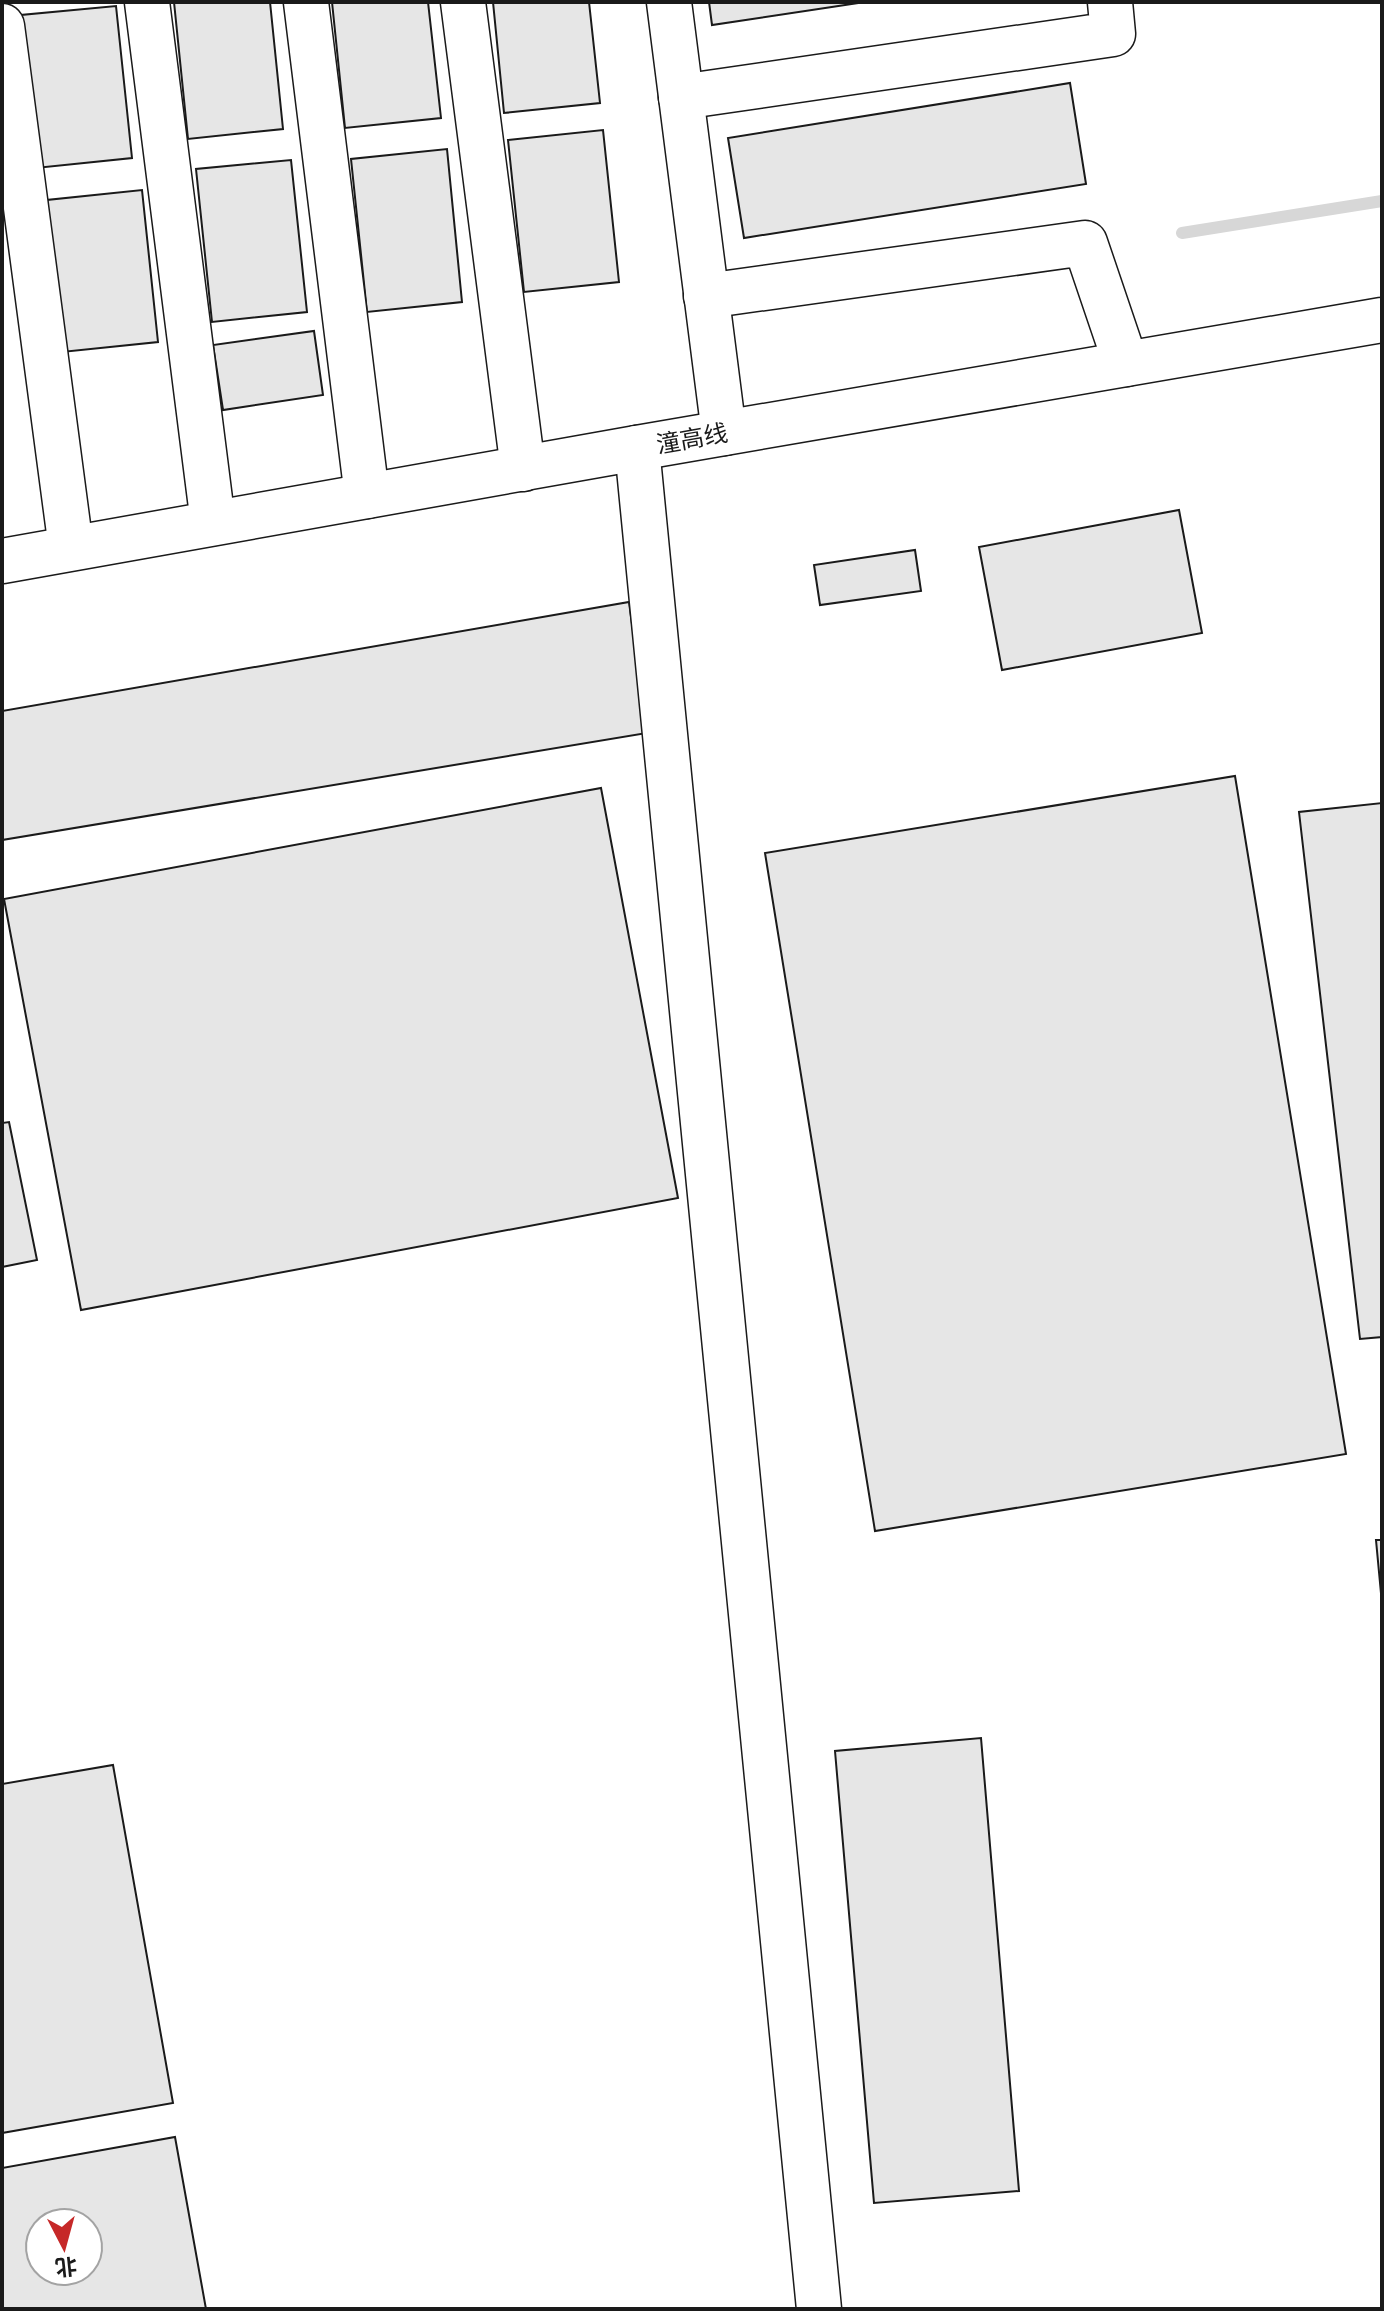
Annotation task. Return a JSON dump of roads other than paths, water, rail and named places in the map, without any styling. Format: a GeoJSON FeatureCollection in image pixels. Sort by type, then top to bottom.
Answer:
{"type":"FeatureCollection","features":[{"type":"Feature","properties":{"kind":"street"},"geometry":{"type":"LineString","coordinates":[[147,2],[213,523]]}},
{"type":"Feature","properties":{"kind":"street"},"geometry":{"type":"LineString","coordinates":[[306,2],[367,496]]}},
{"type":"Feature","properties":{"kind":"street"},"geometry":{"type":"LineString","coordinates":[[463,2],[523,469]]}},
{"type":"Feature","properties":{"kind":"street"},"geometry":{"type":"LineString","coordinates":[[669,2],[724,433]]}},
{"type":"Feature","properties":{"kind":"street"},"geometry":{"type":"LineString","coordinates":[[681,97],[1113,34],[1110,2]]}},
{"type":"Feature","properties":{"kind":"street"},"geometry":{"type":"LineString","coordinates":[[2,26],[71,548]]}},
{"type":"Feature","properties":{"kind":"street"},"geometry":{"type":"LineString","coordinates":[[706,296],[1085,243],[1126,364]]}},
{"type":"Feature","properties":{"kind":"street","name":"潼高线"},"geometry":{"type":"LineString","coordinates":[[2,561],[1382,320]]}},
{"type":"Feature","properties":{"kind":"street"},"geometry":{"type":"LineString","coordinates":[[637,448],[819,2309]]}},
{"type":"Feature","properties":{"kind":"waterway"},"geometry":{"type":"LineString","coordinates":[[1182,233],[1382,201]]}}]}
